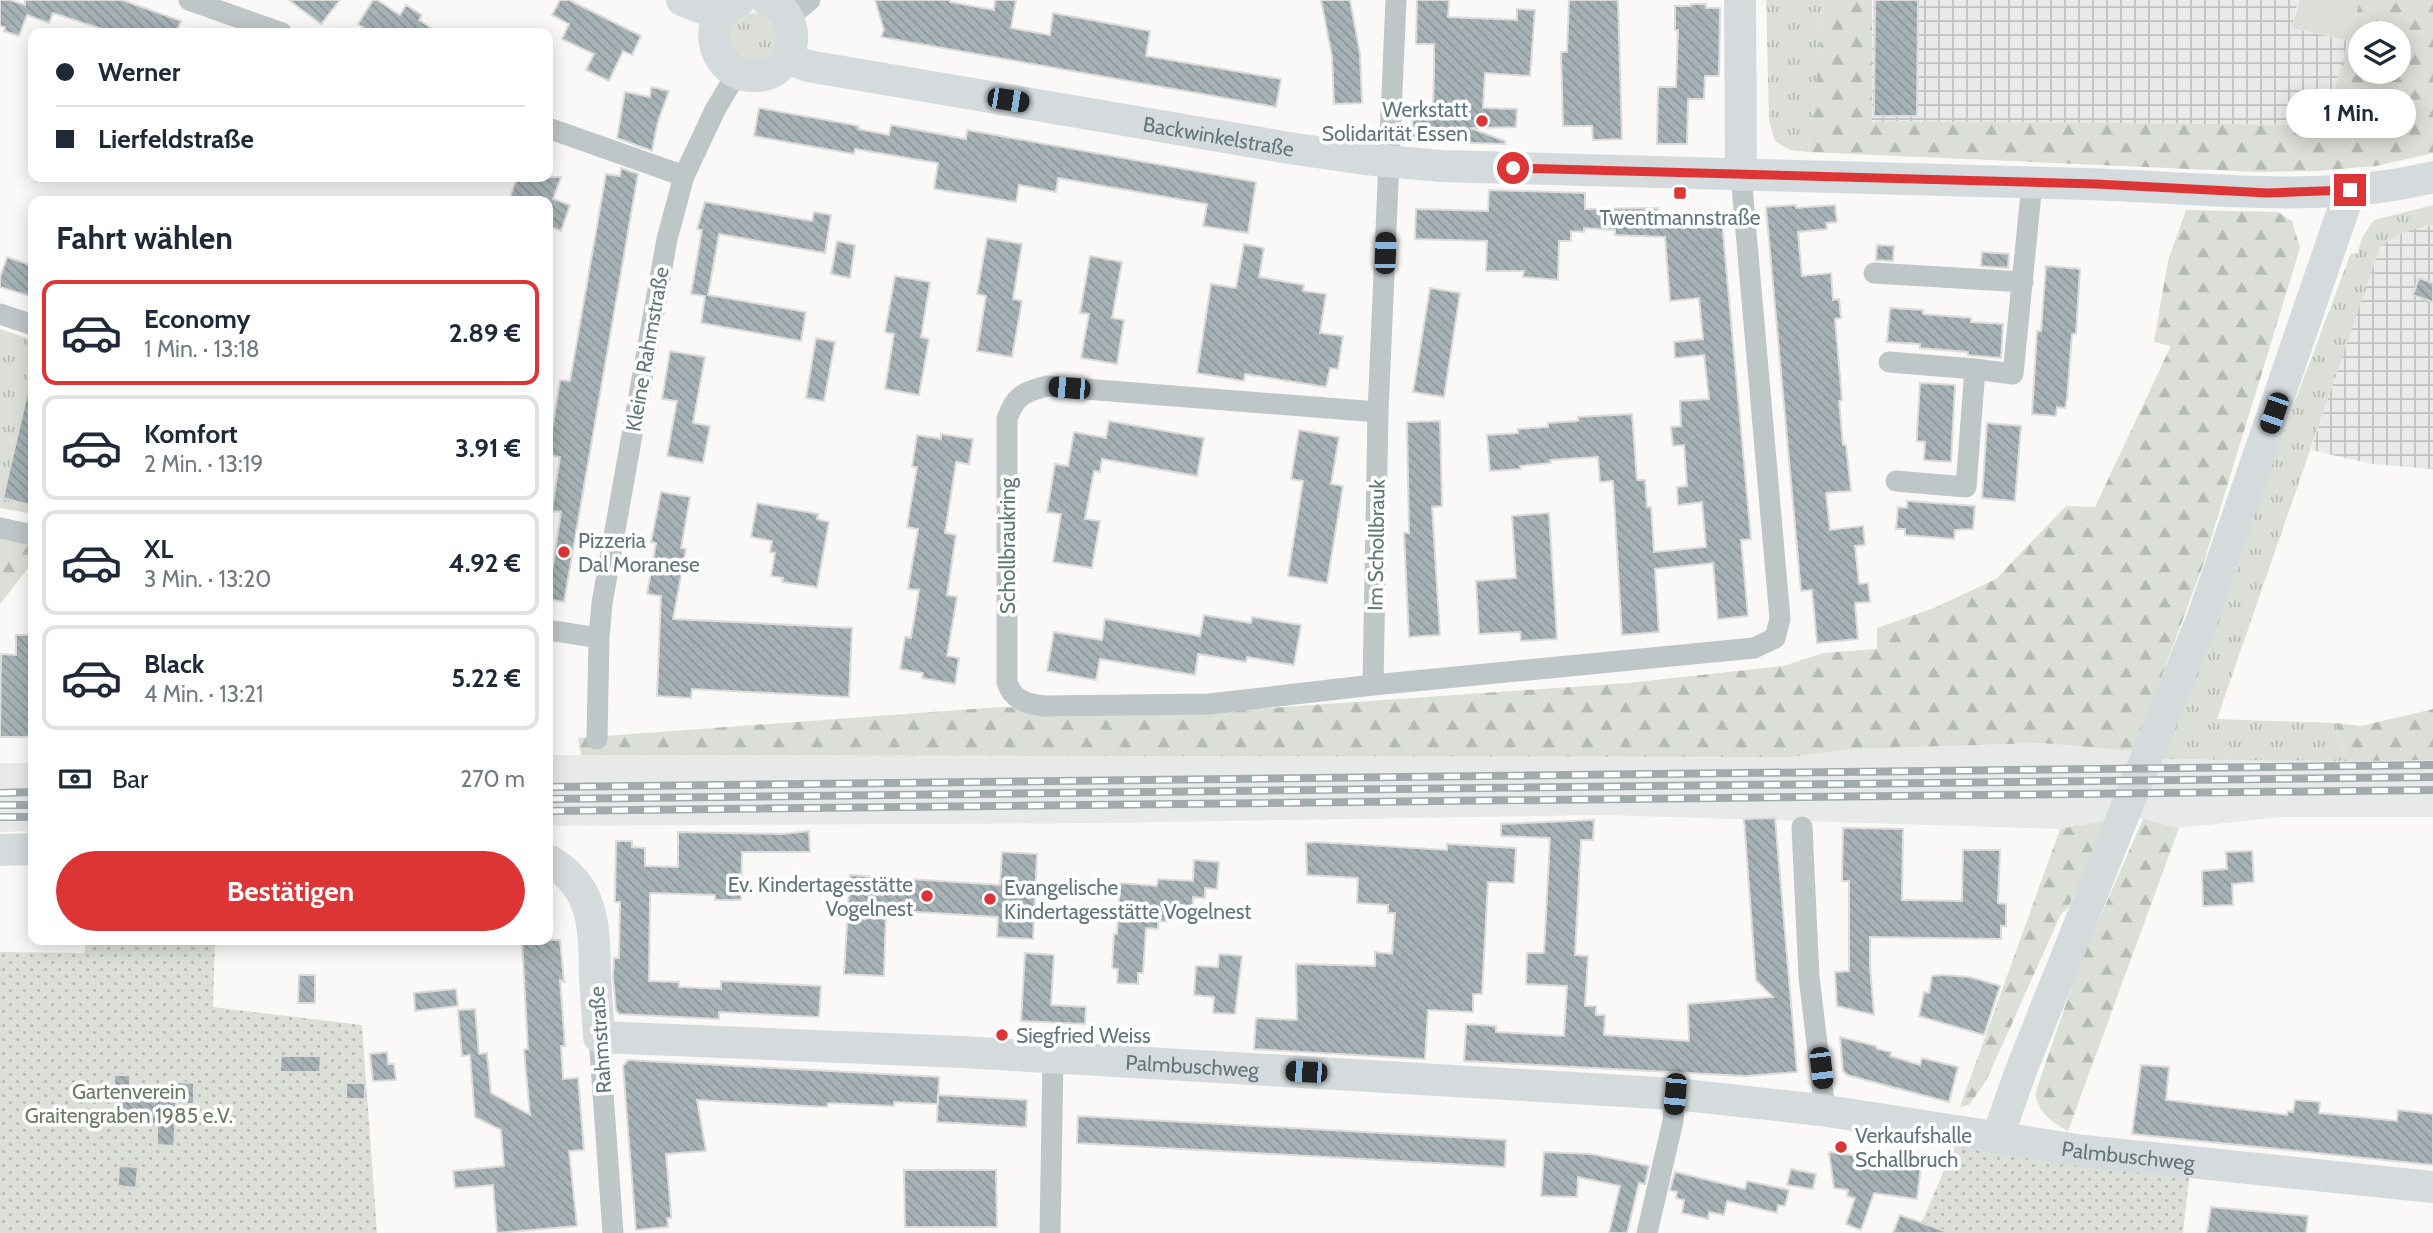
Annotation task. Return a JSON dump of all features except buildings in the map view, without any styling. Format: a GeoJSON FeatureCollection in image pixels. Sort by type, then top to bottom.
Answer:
{"type":"FeatureCollection","features":[{"type":"Feature","properties":{"kind":"street"},"geometry":{"type":"LineString","coordinates":[[189,0],[268,28]]}},
{"type":"Feature","properties":{"kind":"street"},"geometry":{"type":"LineString","coordinates":[[682,0],[730,7],[714,29],[716,51],[724,64],[737,73],[749,76],[766,74],[780,67],[787,58],[793,37],[788,6]]}},
{"type":"Feature","properties":{"kind":"street","name":"Im Schollbrauk"},"geometry":{"type":"LineString","coordinates":[[1373,685],[1378,412],[1396,0]]}},
{"type":"Feature","properties":{"kind":"street"},"geometry":{"type":"LineString","coordinates":[[1373,685],[1754,648],[1776,638],[1780,619],[1741,175],[1740,0]]}},
{"type":"Feature","properties":{"kind":"street","name":"Backwinkelstraße"},"geometry":{"type":"LineString","coordinates":[[787,58],[808,66],[1289,148],[1388,162],[1441,166],[2032,183],[2268,193],[2396,186],[2433,177]]}},
{"type":"Feature","properties":{"kind":"street","name":"Kleine Rahmstraße"},"geometry":{"type":"LineString","coordinates":[[599,638],[602,603],[667,239],[684,176],[715,110],[737,73]]}},
{"type":"Feature","properties":{"kind":"street"},"geometry":{"type":"LineString","coordinates":[[553,130],[684,176]]}},
{"type":"Feature","properties":{"kind":"street"},"geometry":{"type":"LineString","coordinates":[[1889,362],[2013,374],[2032,183]]}},
{"type":"Feature","properties":{"kind":"street"},"geometry":{"type":"LineString","coordinates":[[1998,1136],[2017,1082],[2204,614],[2350,190]]}},
{"type":"Feature","properties":{"kind":"street"},"geometry":{"type":"LineString","coordinates":[[1874,273],[2023,282]]}},
{"type":"Feature","properties":{"kind":"street"},"geometry":{"type":"LineString","coordinates":[[0,314],[28,323]]}},
{"type":"Feature","properties":{"kind":"street"},"geometry":{"type":"LineString","coordinates":[[1896,481],[1966,487],[1975,369]]}},
{"type":"Feature","properties":{"kind":"street","name":"Schollbraukring"},"geometry":{"type":"LineString","coordinates":[[1373,685],[1209,704],[1044,706],[1027,704],[1010,693],[1007,682],[1007,419],[1013,403],[1027,391],[1047,386],[1378,412]]}},
{"type":"Feature","properties":{"kind":"street"},"geometry":{"type":"LineString","coordinates":[[0,528],[28,534]]}},
{"type":"Feature","properties":{"kind":"street"},"geometry":{"type":"LineString","coordinates":[[553,631],[599,638],[597,739]]}},
{"type":"Feature","properties":{"kind":"street"},"geometry":{"type":"LineString","coordinates":[[1802,827],[1809,976],[1825,1110]]}},
{"type":"Feature","properties":{"kind":"street"},"geometry":{"type":"LineString","coordinates":[[0,850],[28,849]]}},
{"type":"Feature","properties":{"kind":"street","name":"Rahmstraße"},"geometry":{"type":"LineString","coordinates":[[553,864],[574,882],[591,911],[613,1233]]}},
{"type":"Feature","properties":{"kind":"street","name":"Palmbuschweg"},"geometry":{"type":"LineString","coordinates":[[599,1037],[962,1052],[1675,1094],[1825,1110],[2084,1151],[2433,1187]]}},
{"type":"Feature","properties":{"kind":"street"},"geometry":{"type":"LineString","coordinates":[[1050,1233],[1053,1059]]}},
{"type":"Feature","properties":{"kind":"street"},"geometry":{"type":"LineString","coordinates":[[1647,1233],[1673,1121],[1675,1094]]}},
{"type":"Feature","properties":{"kind":"shaded area"},"geometry":{"type":"Polygon","coordinates":[[[1873,0],[2298,0],[2292,28],[2348,41],[2324,125],[1871,123],[1873,0]]]}},
{"type":"Feature","properties":{"kind":"shaded area"},"geometry":{"type":"Polygon","coordinates":[[[2433,225],[2433,469],[2372,464],[2311,450],[2380,248],[2405,230],[2433,225]]]}},
{"type":"Feature","properties":{"kind":"shaded area"},"geometry":{"type":"Polygon","coordinates":[[[2042,743],[2134,751],[2160,759],[2433,760],[2433,817],[2281,817],[2179,828],[2143,819],[2108,820],[2060,829],[1605,815],[1101,823],[553,826],[553,755],[1791,757],[1852,749],[2042,743]]]}},
{"type":"Feature","properties":{"kind":"shaded area"},"geometry":{"type":"Polygon","coordinates":[[[0,763],[28,763],[28,831],[0,832],[0,763]]]}},
{"type":"Feature","properties":{"kind":"green space"},"geometry":{"type":"Polygon","coordinates":[[[1766,0],[1823,0],[1824,14],[1808,152],[1790,150],[1775,141],[1769,121],[1766,0]]]}},
{"type":"Feature","properties":{"kind":"green space"},"geometry":{"type":"Polygon","coordinates":[[[1823,0],[1872,0],[1872,123],[2324,125],[2348,42],[2348,84],[2411,84],[2411,21],[2354,21],[2360,0],[2433,0],[2433,153],[2376,166],[2257,172],[1808,152],[1824,14],[1823,0]]]}},
{"type":"Feature","properties":{"kind":"green space"},"geometry":{"type":"Polygon","coordinates":[[[2299,0],[2360,0],[2354,21],[2348,21],[2348,41],[2292,28],[2299,0]]]}},
{"type":"Feature","properties":{"kind":"green space"},"geometry":{"type":"Polygon","coordinates":[[[753,13],[770,20],[777,37],[770,54],[753,61],[736,54],[729,37],[736,20],[753,13]]]}},
{"type":"Feature","properties":{"kind":"green space"},"geometry":{"type":"Polygon","coordinates":[[[2433,205],[2433,225],[2405,232],[2380,248],[2217,719],[2336,723],[2346,761],[2160,759],[2351,253],[2357,254],[2363,236],[2374,220],[2433,205]]]}},
{"type":"Feature","properties":{"kind":"green space"},"geometry":{"type":"Polygon","coordinates":[[[2186,210],[2278,212],[2292,221],[2300,248],[2203,565],[2134,751],[2042,743],[1852,749],[1791,757],[581,755],[578,738],[1000,707],[1211,712],[1628,683],[1783,666],[1824,653],[1877,649],[1877,628],[1934,608],[1996,579],[2066,506],[2095,507],[2171,346],[2154,342],[2168,261],[2186,210]]]}},
{"type":"Feature","properties":{"kind":"green space"},"geometry":{"type":"Polygon","coordinates":[[[0,329],[28,338],[28,513],[0,508],[0,329]]]}},
{"type":"Feature","properties":{"kind":"green space"},"geometry":{"type":"Polygon","coordinates":[[[0,534],[28,540],[28,568],[0,604],[0,534]]]}},
{"type":"Feature","properties":{"kind":"green space"},"geometry":{"type":"Polygon","coordinates":[[[2433,709],[2433,760],[2346,761],[2336,723],[2361,726],[2433,709]]]}},
{"type":"Feature","properties":{"kind":"green space"},"geometry":{"type":"Polygon","coordinates":[[[2143,819],[2179,828],[2068,1131],[2041,1110],[2036,1091],[2080,963],[2143,819]]]}},
{"type":"Feature","properties":{"kind":"green space"},"geometry":{"type":"Polygon","coordinates":[[[2108,820],[2068,908],[2061,914],[1986,1081],[1969,1105],[1960,1107],[2060,829],[2108,820]]]}},
{"type":"Feature","properties":{"kind":"green space","name":"Gartenverein Graitengraben 1985 e.V."},"geometry":{"type":"Polygon","coordinates":[[[86,945],[215,945],[213,1007],[362,1025],[377,1233],[0,1233],[0,952],[84,953],[86,945]]]}},
{"type":"Feature","properties":{"kind":"green space"},"geometry":{"type":"Polygon","coordinates":[[[1957,1141],[2190,1169],[2183,1233],[1917,1233],[1957,1141]]]}},
{"type":"Feature","properties":{"kind":"railway"},"geometry":{"type":"LineString","coordinates":[[553,787],[2433,765]]}},
{"type":"Feature","properties":{"kind":"railway"},"geometry":{"type":"LineString","coordinates":[[553,799],[2433,777]]}},
{"type":"Feature","properties":{"kind":"railway"},"geometry":{"type":"LineString","coordinates":[[553,811],[2433,790]]}},
{"type":"Feature","properties":{"kind":"railway"},"geometry":{"type":"LineString","coordinates":[[0,793],[28,792]]}},
{"type":"Feature","properties":{"kind":"railway"},"geometry":{"type":"LineString","coordinates":[[0,805],[28,805]]}},
{"type":"Feature","properties":{"kind":"railway"},"geometry":{"type":"LineString","coordinates":[[0,817],[28,817]]}},
{"type":"Feature","properties":{"kind":"place","name":"Werkstatt Solidarität Essen"},"geometry":{"type":"Point","coordinates":[1482,121]}},
{"type":"Feature","properties":{"kind":"place","name":"Twentmannstraße"},"geometry":{"type":"Point","coordinates":[1680,193]}},
{"type":"Feature","properties":{"kind":"place","name":"Pizzeria Dal Moranese"},"geometry":{"type":"Point","coordinates":[564,552]}},
{"type":"Feature","properties":{"kind":"place","name":"Ev. Kindertagesstätte Vogelnest"},"geometry":{"type":"Point","coordinates":[927,896]}},
{"type":"Feature","properties":{"kind":"place","name":"Evangelische Kindertagesstätte Vogelnest"},"geometry":{"type":"Point","coordinates":[990,899]}},
{"type":"Feature","properties":{"kind":"place","name":"Siegfried Weiss"},"geometry":{"type":"Point","coordinates":[1002,1035]}},
{"type":"Feature","properties":{"kind":"place","name":"Verkaufshalle Schallbruch"},"geometry":{"type":"Point","coordinates":[1841,1147]}},
{"type":"Feature","properties":{"kind":"route"},"geometry":{"type":"LineString","coordinates":[[1513,168],[2096,184],[2268,193],[2350,190]]}}]}
